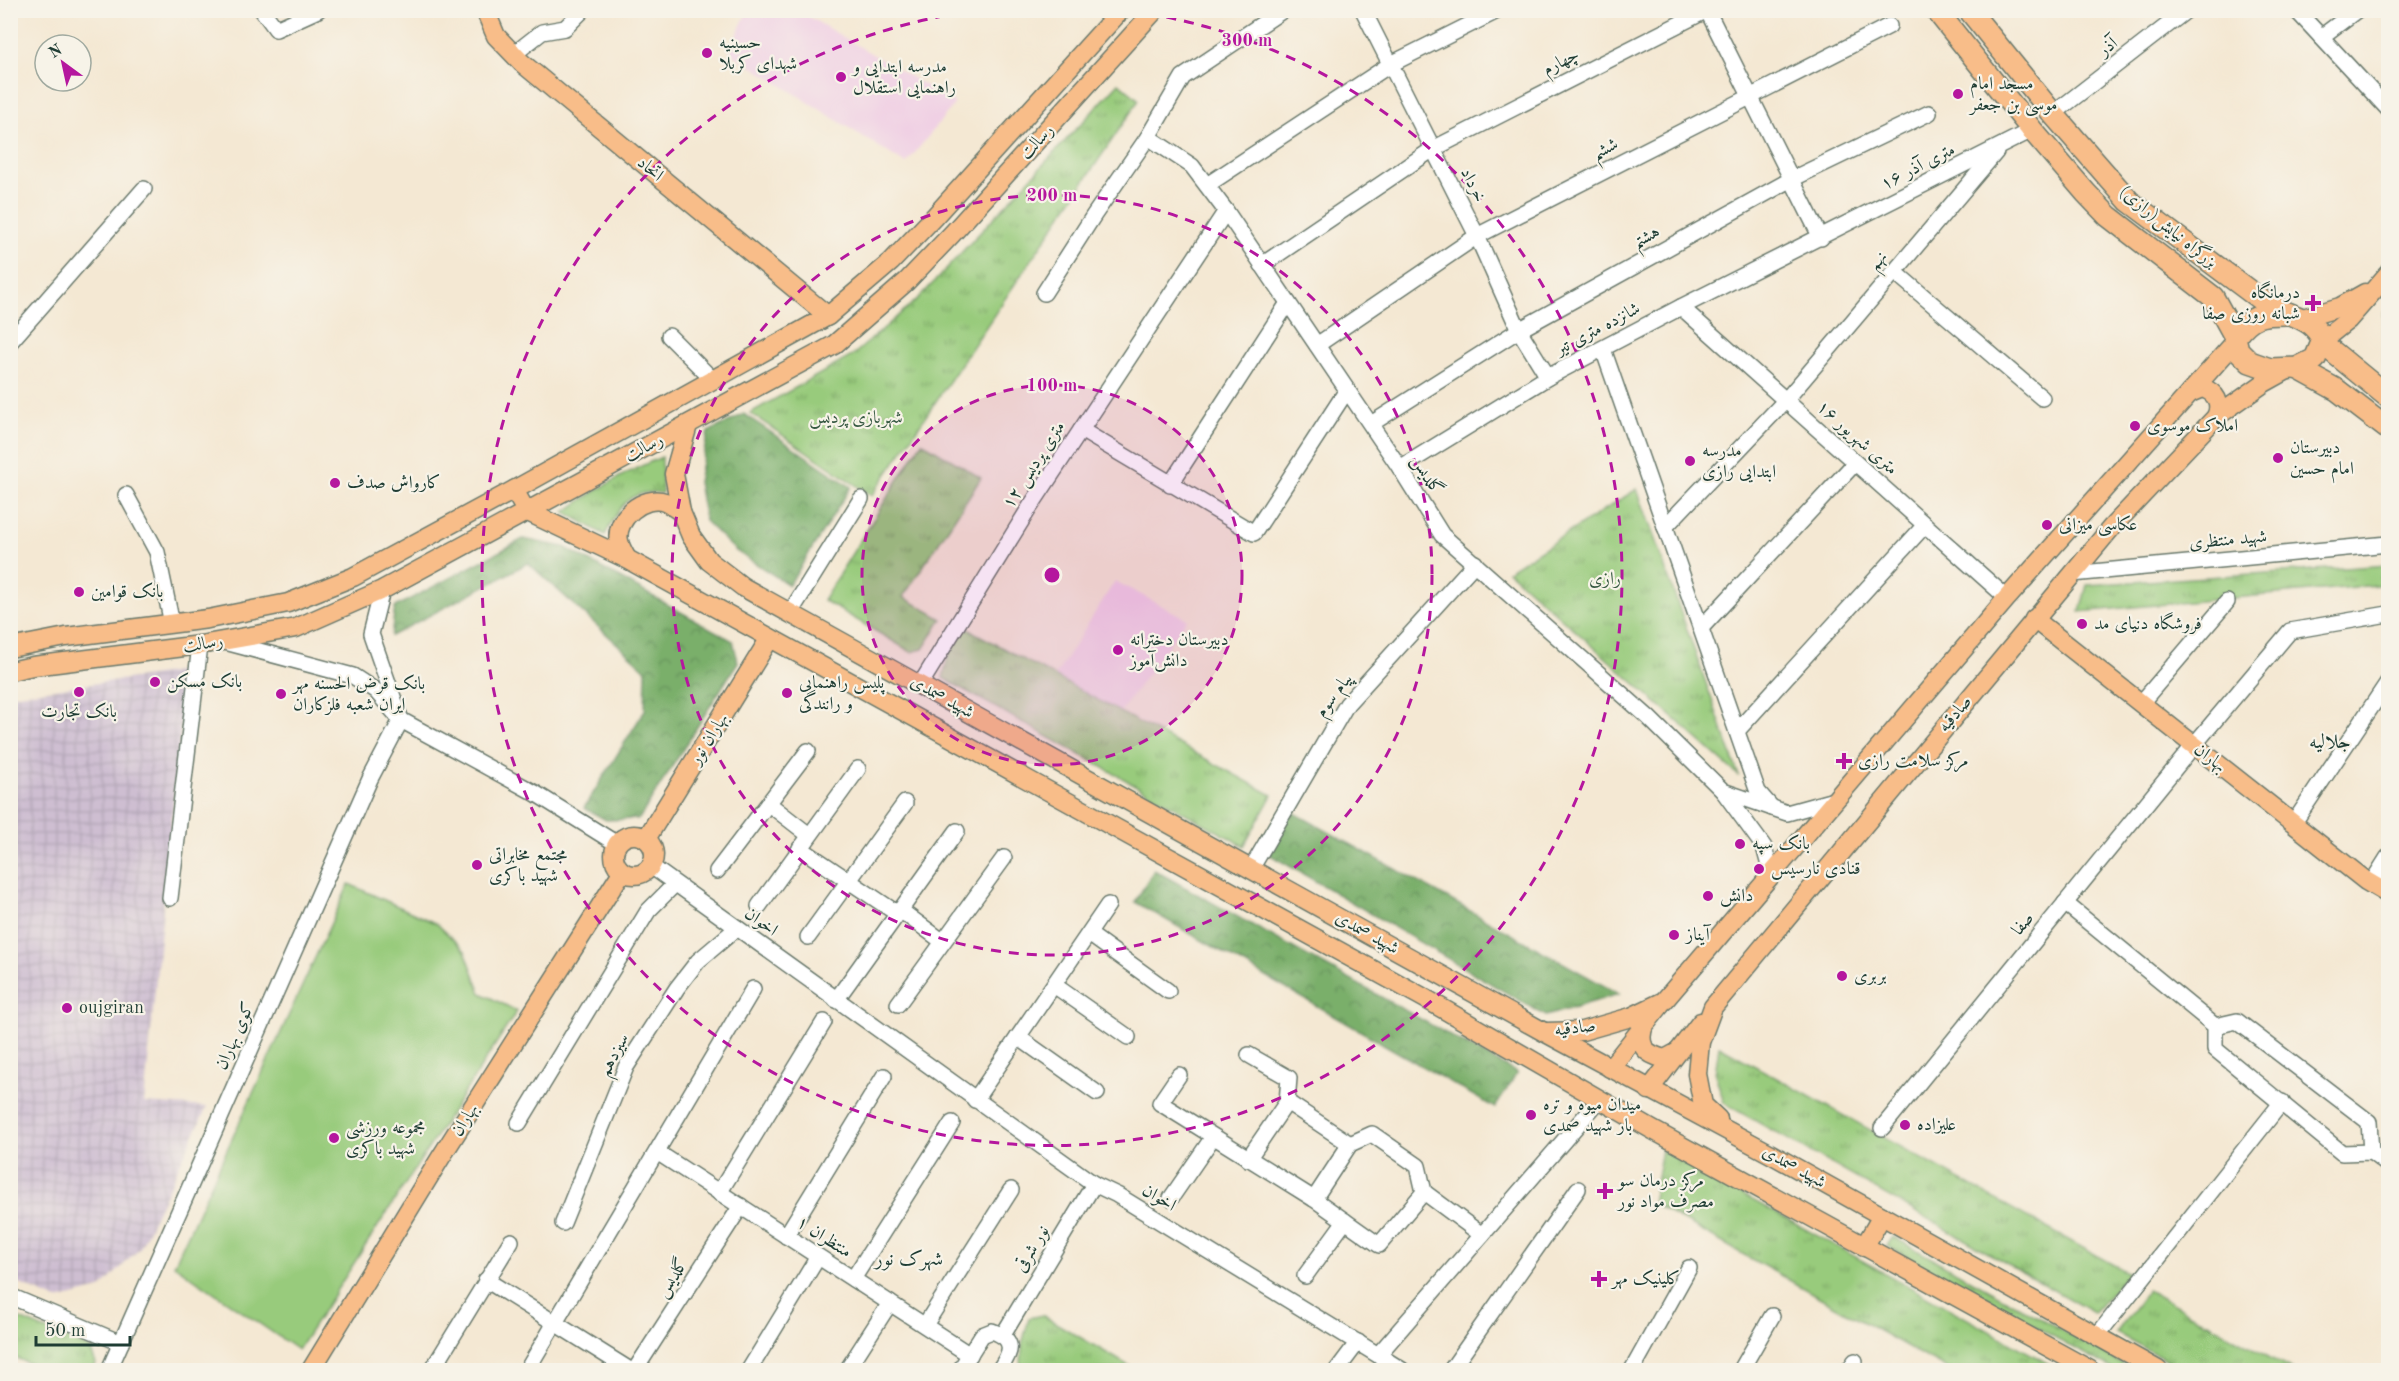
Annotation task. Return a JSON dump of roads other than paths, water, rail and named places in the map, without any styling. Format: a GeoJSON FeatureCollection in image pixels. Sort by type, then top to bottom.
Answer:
{"type":"FeatureCollection","features":[{"type":"Feature","properties":{"kind":"highway","name":"بزرگراه نیایش(رازی)"},"geometry":{"type":"LineString","coordinates":[[1936,10],[2032,130],[2108,216],[2213,297],[2235,339]]}},
{"type":"Feature","properties":{"kind":"highway","name":"بزرگراه نیایش(رازی)"},"geometry":{"type":"LineString","coordinates":[[1969,10],[2053,114],[2129,201],[2268,305],[2297,316]]}},
{"type":"Feature","properties":{"kind":"highway"},"geometry":{"type":"LineString","coordinates":[[2322,341],[2315,359],[2294,368],[2270,369],[2250,362],[2238,350],[2235,339],[2245,322],[2260,315],[2297,316],[2316,327],[2322,341],[2388,397]]}},
{"type":"Feature","properties":{"kind":"highway"},"geometry":{"type":"LineString","coordinates":[[2294,368],[2337,390],[2388,429]]}},
{"type":"Feature","properties":{"kind":"main road","name":"اتحاد"},"geometry":{"type":"LineString","coordinates":[[485,10],[496,36],[514,54],[828,316]]}},
{"type":"Feature","properties":{"kind":"main road","name":"رسالت"},"geometry":{"type":"LineString","coordinates":[[10,648],[66,637],[208,619],[288,603],[353,577],[828,316],[891,262],[927,225],[1121,10]]}},
{"type":"Feature","properties":{"kind":"main road","name":"رسالت"},"geometry":{"type":"LineString","coordinates":[[10,671],[33,666],[200,645],[296,628],[382,590],[834,345],[907,281],[1155,10]]}},
{"type":"Feature","properties":{"kind":"main road"},"geometry":{"type":"LineString","coordinates":[[2297,316],[2340,307],[2383,280]]}},
{"type":"Feature","properties":{"kind":"main road"},"geometry":{"type":"LineString","coordinates":[[2322,341],[2348,320],[2383,280]]}},
{"type":"Feature","properties":{"kind":"main road","name":"صادقیه"},"geometry":{"type":"LineString","coordinates":[[1544,1032],[1582,1031],[1631,1017],[1664,1001],[2007,598],[2190,393],[2235,339]]}},
{"type":"Feature","properties":{"kind":"main road","name":"صادقیه"},"geometry":{"type":"LineString","coordinates":[[1732,1132],[1703,1105],[1697,1074],[1700,1042],[1713,1007],[2111,528],[2216,417],[2264,383],[2294,368]]}},
{"type":"Feature","properties":{"kind":"main road"},"geometry":{"type":"LineString","coordinates":[[2190,393],[2202,388],[2210,390],[2217,398],[2220,408],[2216,417]]}},
{"type":"Feature","properties":{"kind":"main road","name":"شهید صمدی"},"geometry":{"type":"LineString","coordinates":[[688,425],[674,474],[681,512],[691,536],[709,561],[743,587],[1649,1090],[1732,1132],[2158,1371]]}},
{"type":"Feature","properties":{"kind":"main road"},"geometry":{"type":"LineString","coordinates":[[514,490],[526,511]]}},
{"type":"Feature","properties":{"kind":"main road"},"geometry":{"type":"LineString","coordinates":[[627,559],[618,539],[622,523],[633,508],[649,500],[664,501],[681,512]]}},
{"type":"Feature","properties":{"kind":"main road","name":"شهید صمدی"},"geometry":{"type":"LineString","coordinates":[[526,511],[627,559],[1426,999],[2070,1366],[2090,1371]]}},
{"type":"Feature","properties":{"kind":"main road","name":"بهاران"},"geometry":{"type":"LineString","coordinates":[[2034,619],[2293,824],[2371,884],[2388,894]]}},
{"type":"Feature","properties":{"kind":"main road","name":"بهاران نور"},"geometry":{"type":"LineString","coordinates":[[646,839],[770,638]]}},
{"type":"Feature","properties":{"kind":"main road"},"geometry":{"type":"LineString","coordinates":[[1058,796],[1066,796],[1078,786],[1072,769]]}},
{"type":"Feature","properties":{"kind":"main road"},"geometry":{"type":"LineString","coordinates":[[1104,822],[1098,814],[1096,805],[1101,795],[1116,793]]}},
{"type":"Feature","properties":{"kind":"main road"},"geometry":{"type":"LineString","coordinates":[[627,836],[640,836],[646,839],[653,849],[651,866],[641,874],[622,872],[613,856],[617,844],[627,836]]}},
{"type":"Feature","properties":{"kind":"main road","name":"بهاران"},"geometry":{"type":"LineString","coordinates":[[311,1371],[441,1156],[622,872]]}},
{"type":"Feature","properties":{"kind":"main road"},"geometry":{"type":"LineString","coordinates":[[1610,1068],[1664,1001]]}},
{"type":"Feature","properties":{"kind":"main road"},"geometry":{"type":"LineString","coordinates":[[1649,1090],[1713,1007]]}},
{"type":"Feature","properties":{"kind":"main road"},"geometry":{"type":"LineString","coordinates":[[1645,1023],[1640,1036],[1644,1048],[1653,1056],[1665,1059],[1676,1053]]}},
{"type":"Feature","properties":{"kind":"main road"},"geometry":{"type":"LineString","coordinates":[[1864,1247],[1882,1216]]}},
{"type":"Feature","properties":{"kind":"street"},"geometry":{"type":"LineString","coordinates":[[262,10],[276,29],[318,10]]}},
{"type":"Feature","properties":{"kind":"street"},"geometry":{"type":"LineString","coordinates":[[514,54],[542,32],[565,28],[583,10]]}},
{"type":"Feature","properties":{"kind":"street"},"geometry":{"type":"LineString","coordinates":[[1044,293],[1094,215],[1149,138],[1183,77],[1283,10]]}},
{"type":"Feature","properties":{"kind":"street","name":"خرداد"},"geometry":{"type":"LineString","coordinates":[[1364,10],[1477,236],[1519,330],[1548,377]]}},
{"type":"Feature","properties":{"kind":"street"},"geometry":{"type":"LineString","coordinates":[[1207,185],[1390,64],[1499,10]]}},
{"type":"Feature","properties":{"kind":"street"},"geometry":{"type":"LineString","coordinates":[[1707,10],[1821,238]]}},
{"type":"Feature","properties":{"kind":"street","name":"چهارم"},"geometry":{"type":"LineString","coordinates":[[1262,265],[1433,149],[1707,10]]}},
{"type":"Feature","properties":{"kind":"street","name":"آذر"},"geometry":{"type":"LineString","coordinates":[[2053,114],[2187,10]]}},
{"type":"Feature","properties":{"kind":"street"},"geometry":{"type":"LineString","coordinates":[[2296,10],[2388,109]]}},
{"type":"Feature","properties":{"kind":"street"},"geometry":{"type":"LineString","coordinates":[[2321,38],[2357,10]]}},
{"type":"Feature","properties":{"kind":"street","name":"ششم"},"geometry":{"type":"LineString","coordinates":[[1317,345],[1477,236],[1889,26]]}},
{"type":"Feature","properties":{"kind":"street","name":"هشتم"},"geometry":{"type":"LineString","coordinates":[[1371,424],[1519,330],[1792,179],[1929,113]]}},
{"type":"Feature","properties":{"kind":"street","name":"۱۶ متری آذر"},"geometry":{"type":"LineString","coordinates":[[1821,238],[2032,130]]}},
{"type":"Feature","properties":{"kind":"street","name":"گلدیس"},"geometry":{"type":"LineString","coordinates":[[1149,138],[1192,166],[1207,185],[1371,424],[1442,535],[1648,717],[1723,791],[1764,847],[1771,873]]}},
{"type":"Feature","properties":{"kind":"street","name":"نهم"},"geometry":{"type":"LineString","coordinates":[[1665,527],[1785,400],[2001,146]]}},
{"type":"Feature","properties":{"kind":"street"},"geometry":{"type":"LineString","coordinates":[[10,342],[144,189]]}},
{"type":"Feature","properties":{"kind":"street","name":"۱۲ متری پردیس"},"geometry":{"type":"LineString","coordinates":[[920,685],[1030,507],[1226,211]]}},
{"type":"Feature","properties":{"kind":"street","name":"شانزده متری تیر"},"geometry":{"type":"LineString","coordinates":[[1400,468],[1548,377],[1681,307],[1821,238]]}},
{"type":"Feature","properties":{"kind":"street"},"geometry":{"type":"LineString","coordinates":[[1895,272],[2042,398]]}},
{"type":"Feature","properties":{"kind":"street"},"geometry":{"type":"LineString","coordinates":[[1170,485],[1288,303]]}},
{"type":"Feature","properties":{"kind":"street","name":"۱۶ متری شهریور"},"geometry":{"type":"LineString","coordinates":[[1681,307],[2007,598]]}},
{"type":"Feature","properties":{"kind":"street"},"geometry":{"type":"LineString","coordinates":[[669,336],[713,380]]}},
{"type":"Feature","properties":{"kind":"street"},"geometry":{"type":"LineString","coordinates":[[1603,349],[1758,792],[1772,808]]}},
{"type":"Feature","properties":{"kind":"street"},"geometry":{"type":"LineString","coordinates":[[1081,430],[1254,533],[1347,390]]}},
{"type":"Feature","properties":{"kind":"street"},"geometry":{"type":"LineString","coordinates":[[1701,628],[1855,463]]}},
{"type":"Feature","properties":{"kind":"street"},"geometry":{"type":"LineString","coordinates":[[126,495],[158,552],[172,624]]}},
{"type":"Feature","properties":{"kind":"street"},"geometry":{"type":"LineString","coordinates":[[790,613],[861,499]]}},
{"type":"Feature","properties":{"kind":"street"},"geometry":{"type":"LineString","coordinates":[[1737,731],[1925,525]]}},
{"type":"Feature","properties":{"kind":"street","name":"شهید منتظری"},"geometry":{"type":"LineString","coordinates":[[2072,574],[2388,544]]}},
{"type":"Feature","properties":{"kind":"street","name":"پیام سوم"},"geometry":{"type":"LineString","coordinates":[[1251,868],[1347,704],[1474,563]]}},
{"type":"Feature","properties":{"kind":"street"},"geometry":{"type":"LineString","coordinates":[[382,590],[371,634],[401,720]]}},
{"type":"Feature","properties":{"kind":"street"},"geometry":{"type":"LineString","coordinates":[[2141,703],[2226,602]]}},
{"type":"Feature","properties":{"kind":"street","name":"صفا"},"geometry":{"type":"LineString","coordinates":[[1882,1128],[2194,745],[2290,631],[2388,614]]}},
{"type":"Feature","properties":{"kind":"street"},"geometry":{"type":"LineString","coordinates":[[222,641],[353,676],[376,691],[401,720],[535,793],[617,844]]}},
{"type":"Feature","properties":{"kind":"street"},"geometry":{"type":"LineString","coordinates":[[170,898],[200,645]]}},
{"type":"Feature","properties":{"kind":"street"},"geometry":{"type":"LineString","coordinates":[[2293,824],[2388,682]]}},
{"type":"Feature","properties":{"kind":"street","name":"کوی بهاران"},"geometry":{"type":"LineString","coordinates":[[109,1371],[370,778],[401,720]]}},
{"type":"Feature","properties":{"kind":"street"},"geometry":{"type":"LineString","coordinates":[[717,871],[808,751]]}},
{"type":"Feature","properties":{"kind":"street"},"geometry":{"type":"LineString","coordinates":[[759,906],[858,769]]}},
{"type":"Feature","properties":{"kind":"street"},"geometry":{"type":"LineString","coordinates":[[1723,791],[1787,813],[1834,801]]}},
{"type":"Feature","properties":{"kind":"street"},"geometry":{"type":"LineString","coordinates":[[807,937],[905,803]]}},
{"type":"Feature","properties":{"kind":"street"},"geometry":{"type":"LineString","coordinates":[[769,804],[805,842],[848,881],[942,941]]}},
{"type":"Feature","properties":{"kind":"street"},"geometry":{"type":"LineString","coordinates":[[836,1000],[957,831]]}},
{"type":"Feature","properties":{"kind":"street"},"geometry":{"type":"LineString","coordinates":[[2371,884],[2388,857]]}},
{"type":"Feature","properties":{"kind":"street"},"geometry":{"type":"LineString","coordinates":[[898,1004],[1004,858]]}},
{"type":"Feature","properties":{"kind":"street","name":"اخوان"},"geometry":{"type":"LineString","coordinates":[[651,866],[1094,1184],[1117,1195],[1378,1354],[1402,1371]]}},
{"type":"Feature","properties":{"kind":"street"},"geometry":{"type":"LineString","coordinates":[[519,1123],[648,911],[675,884]]}},
{"type":"Feature","properties":{"kind":"street"},"geometry":{"type":"LineString","coordinates":[[2065,903],[2215,1026]]}},
{"type":"Feature","properties":{"kind":"street"},"geometry":{"type":"LineString","coordinates":[[975,1100],[1108,905]]}},
{"type":"Feature","properties":{"kind":"street","name":"سیزدهم"},"geometry":{"type":"LineString","coordinates":[[563,1223],[626,1067],[698,961],[737,928]]}},
{"type":"Feature","properties":{"kind":"street"},"geometry":{"type":"LineString","coordinates":[[1089,934],[1168,991]]}},
{"type":"Feature","properties":{"kind":"street"},"geometry":{"type":"LineString","coordinates":[[1054,985],[1128,1037]]}},
{"type":"Feature","properties":{"kind":"street"},"geometry":{"type":"LineString","coordinates":[[527,1371],[753,989]]}},
{"type":"Feature","properties":{"kind":"street"},"geometry":{"type":"LineString","coordinates":[[2215,1026],[2237,1021],[2369,1122],[2371,1152]]}},
{"type":"Feature","properties":{"kind":"street"},"geometry":{"type":"LineString","coordinates":[[719,1193],[824,1022]]}},
{"type":"Feature","properties":{"kind":"street"},"geometry":{"type":"LineString","coordinates":[[2215,1026],[2215,1049],[2342,1153],[2371,1152],[2388,1165]]}},
{"type":"Feature","properties":{"kind":"street"},"geometry":{"type":"LineString","coordinates":[[1018,1037],[1097,1093]]}},
{"type":"Feature","properties":{"kind":"street"},"geometry":{"type":"LineString","coordinates":[[1248,1159],[1287,1102],[1289,1078],[1249,1055]]}},
{"type":"Feature","properties":{"kind":"street"},"geometry":{"type":"LineString","coordinates":[[1179,1075],[1160,1103],[1314,1199],[1379,1245],[1424,1192]]}},
{"type":"Feature","properties":{"kind":"street"},"geometry":{"type":"LineString","coordinates":[[786,1236],[884,1076]]}},
{"type":"Feature","properties":{"kind":"street"},"geometry":{"type":"LineString","coordinates":[[1378,1354],[1600,1098]]}},
{"type":"Feature","properties":{"kind":"street"},"geometry":{"type":"LineString","coordinates":[[1287,1102],[1350,1144]]}},
{"type":"Feature","properties":{"kind":"street"},"geometry":{"type":"LineString","coordinates":[[2096,1336],[2282,1102]]}},
{"type":"Feature","properties":{"kind":"street"},"geometry":{"type":"LineString","coordinates":[[854,1279],[952,1123]]}},
{"type":"Feature","properties":{"kind":"street"},"geometry":{"type":"LineString","coordinates":[[1314,1199],[1350,1144],[1372,1134],[1418,1167],[1424,1192],[1482,1235]]}},
{"type":"Feature","properties":{"kind":"street"},"geometry":{"type":"LineString","coordinates":[[1171,1198],[1213,1137]]}},
{"type":"Feature","properties":{"kind":"street","name":"منتظران ۱"},"geometry":{"type":"LineString","coordinates":[[657,1152],[970,1354]]}},
{"type":"Feature","properties":{"kind":"street","name":"نور شرقی"},"geometry":{"type":"LineString","coordinates":[[1003,1335],[1094,1184]]}},
{"type":"Feature","properties":{"kind":"street"},"geometry":{"type":"LineString","coordinates":[[1451,1371],[1578,1189]]}},
{"type":"Feature","properties":{"kind":"street"},"geometry":{"type":"LineString","coordinates":[[925,1325],[1011,1190]]}},
{"type":"Feature","properties":{"kind":"street","name":"گلدیس"},"geometry":{"type":"LineString","coordinates":[[635,1371],[741,1206]]}},
{"type":"Feature","properties":{"kind":"street"},"geometry":{"type":"LineString","coordinates":[[1305,1276],[1345,1221]]}},
{"type":"Feature","properties":{"kind":"street"},"geometry":{"type":"LineString","coordinates":[[432,1371],[511,1241]]}},
{"type":"Feature","properties":{"kind":"street"},"geometry":{"type":"LineString","coordinates":[[749,1371],[818,1257]]}},
{"type":"Feature","properties":{"kind":"street"},"geometry":{"type":"LineString","coordinates":[[1632,1371],[1689,1268]]}},
{"type":"Feature","properties":{"kind":"street"},"geometry":{"type":"LineString","coordinates":[[486,1280],[630,1371]]}},
{"type":"Feature","properties":{"kind":"street"},"geometry":{"type":"LineString","coordinates":[[10,1296],[121,1343]]}},
{"type":"Feature","properties":{"kind":"street"},"geometry":{"type":"LineString","coordinates":[[847,1371],[890,1303]]}},
{"type":"Feature","properties":{"kind":"street"},"geometry":{"type":"LineString","coordinates":[[1741,1371],[1772,1316]]}},
{"type":"Feature","properties":{"kind":"street"},"geometry":{"type":"LineString","coordinates":[[960,1371],[982,1335],[992,1331],[1003,1335],[1008,1343],[1010,1354],[1001,1370]]}},
{"type":"Feature","properties":{"kind":"street"},"geometry":{"type":"LineString","coordinates":[[1336,1371],[1358,1342]]}},
{"type":"Feature","properties":{"kind":"place","name":"حسینیه شهدای کربلا"},"geometry":{"type":"Point","coordinates":[707,53]}},
{"type":"Feature","properties":{"kind":"place","name":"مدرسه ابتدایی و راهنمایی استقلال"},"geometry":{"type":"Point","coordinates":[841,77]}},
{"type":"Feature","properties":{"kind":"place","name":"مسجد امام موسی بن جعفر"},"geometry":{"type":"Point","coordinates":[1958,94]}},
{"type":"Feature","properties":{"kind":"place","name":"درمانگاه شبانه روزی صفا"},"geometry":{"type":"Point","coordinates":[2313,303]}},
{"type":"Feature","properties":{"kind":"place","name":"املاک موسوی"},"geometry":{"type":"Point","coordinates":[2135,426]}},
{"type":"Feature","properties":{"kind":"place","name":"دبیرستان امام حسین"},"geometry":{"type":"Point","coordinates":[2278,458]}},
{"type":"Feature","properties":{"kind":"place","name":"مدرسه ابتدایی رازی"},"geometry":{"type":"Point","coordinates":[1690,461]}},
{"type":"Feature","properties":{"kind":"place","name":"کارواش صدف"},"geometry":{"type":"Point","coordinates":[335,483]}},
{"type":"Feature","properties":{"kind":"place","name":"عکاسی میزانی"},"geometry":{"type":"Point","coordinates":[2047,525]}},
{"type":"Feature","properties":{"kind":"place","name":"بانک قوامین"},"geometry":{"type":"Point","coordinates":[79,592]}},
{"type":"Feature","properties":{"kind":"place","name":"فروشگاه دنیای مد"},"geometry":{"type":"Point","coordinates":[2082,624]}},
{"type":"Feature","properties":{"kind":"place","name":"دبیرستان دخترانه دانش‌آموز"},"geometry":{"type":"Point","coordinates":[1118,650]}},
{"type":"Feature","properties":{"kind":"place","name":"بانک مسکن"},"geometry":{"type":"Point","coordinates":[155,682]}},
{"type":"Feature","properties":{"kind":"place","name":"بانک تجارت"},"geometry":{"type":"Point","coordinates":[79,692]}},
{"type":"Feature","properties":{"kind":"place","name":"پلیس راهنمایی و رانندگی"},"geometry":{"type":"Point","coordinates":[787,693]}},
{"type":"Feature","properties":{"kind":"place","name":"بانک قرض الحسنه مهر ایران شعبه فلزکاران"},"geometry":{"type":"Point","coordinates":[281,694]}},
{"type":"Feature","properties":{"kind":"place","name":"مرکز سلامت رازی"},"geometry":{"type":"Point","coordinates":[1844,761]}},
{"type":"Feature","properties":{"kind":"place","name":"بانک سپه"},"geometry":{"type":"Point","coordinates":[1740,844]}},
{"type":"Feature","properties":{"kind":"place","name":"مجتمع مخابراتی شهید باکری"},"geometry":{"type":"Point","coordinates":[477,865]}},
{"type":"Feature","properties":{"kind":"place","name":"قنادی نارسیس"},"geometry":{"type":"Point","coordinates":[1759,869]}},
{"type":"Feature","properties":{"kind":"place","name":"دانش"},"geometry":{"type":"Point","coordinates":[1708,896]}},
{"type":"Feature","properties":{"kind":"place","name":"آیناز"},"geometry":{"type":"Point","coordinates":[1674,935]}},
{"type":"Feature","properties":{"kind":"place","name":"بربری"},"geometry":{"type":"Point","coordinates":[1842,976]}},
{"type":"Feature","properties":{"kind":"place","name":"oujgiran"},"geometry":{"type":"Point","coordinates":[67,1008]}},
{"type":"Feature","properties":{"kind":"place","name":"میدان میوه و تره بار شهید صمدی"},"geometry":{"type":"Point","coordinates":[1531,1115]}},
{"type":"Feature","properties":{"kind":"place","name":"علیزاده"},"geometry":{"type":"Point","coordinates":[1905,1125]}},
{"type":"Feature","properties":{"kind":"place","name":"مجموعه ورزشی شهید باکری"},"geometry":{"type":"Point","coordinates":[334,1138]}},
{"type":"Feature","properties":{"kind":"place","name":"مرکز درمان سو مصرف مواد نور"},"geometry":{"type":"Point","coordinates":[1605,1191]}},
{"type":"Feature","properties":{"kind":"place","name":"کلینیک مهر"},"geometry":{"type":"Point","coordinates":[1599,1279]}},
{"type":"Feature","properties":{"kind":"district","name":"جلالیه"},"geometry":{"type":"Point","coordinates":[2330,743]}},
{"type":"Feature","properties":{"kind":"district","name":"شهرک نور"},"geometry":{"type":"Point","coordinates":[909,1260]}},
{"type":"Feature","properties":{"kind":"park label","name":"شهربازی پردیس"},"geometry":{"type":"Point","coordinates":[856,418]}},
{"type":"Feature","properties":{"kind":"park label","name":"رازی"},"geometry":{"type":"Point","coordinates":[1605,579]}}]}
